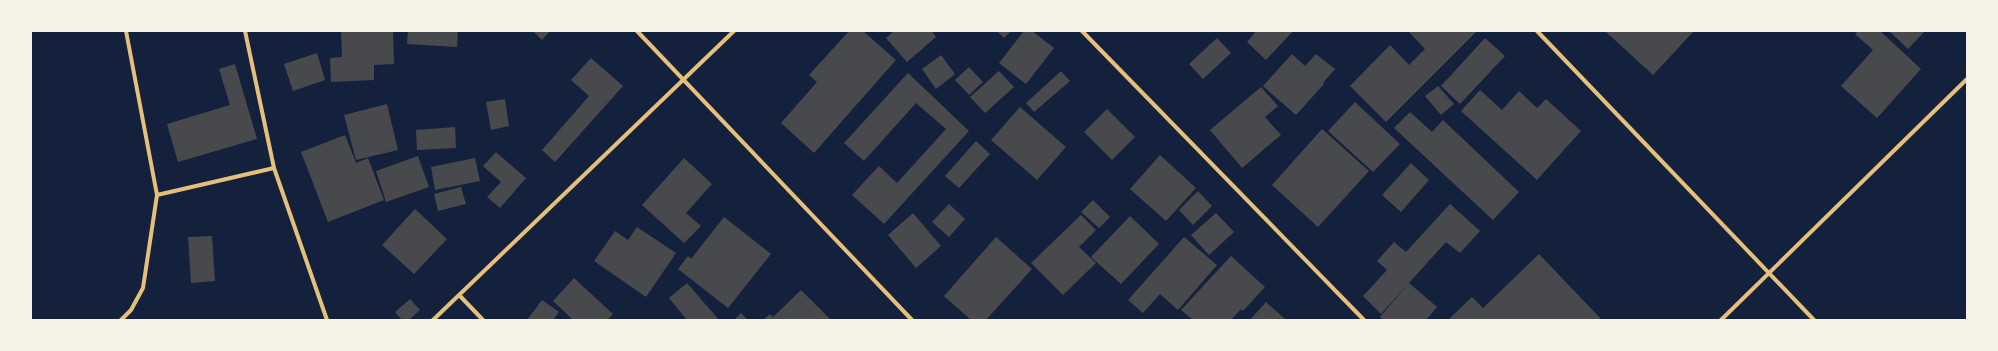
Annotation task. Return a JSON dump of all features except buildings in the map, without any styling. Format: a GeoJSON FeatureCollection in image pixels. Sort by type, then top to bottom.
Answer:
{"type":"FeatureCollection","features":[{"type":"Feature","properties":{"kind":"street"},"geometry":{"type":"LineString","coordinates":[[121,320],[130,310],[143,288],[156,195],[126,31]]}},
{"type":"Feature","properties":{"kind":"street"},"geometry":{"type":"LineString","coordinates":[[245,31],[274,168],[327,320]]}},
{"type":"Feature","properties":{"kind":"street"},"geometry":{"type":"LineString","coordinates":[[637,31],[912,320]]}},
{"type":"Feature","properties":{"kind":"street"},"geometry":{"type":"LineString","coordinates":[[434,320],[734,31]]}},
{"type":"Feature","properties":{"kind":"street"},"geometry":{"type":"LineString","coordinates":[[1082,31],[1364,320]]}},
{"type":"Feature","properties":{"kind":"street"},"geometry":{"type":"LineString","coordinates":[[1537,31],[1814,320]]}},
{"type":"Feature","properties":{"kind":"street"},"geometry":{"type":"LineString","coordinates":[[1721,320],[1967,79]]}},
{"type":"Feature","properties":{"kind":"street"},"geometry":{"type":"LineString","coordinates":[[156,195],[274,168]]}},
{"type":"Feature","properties":{"kind":"street"},"geometry":{"type":"LineString","coordinates":[[460,296],[483,320]]}}]}
